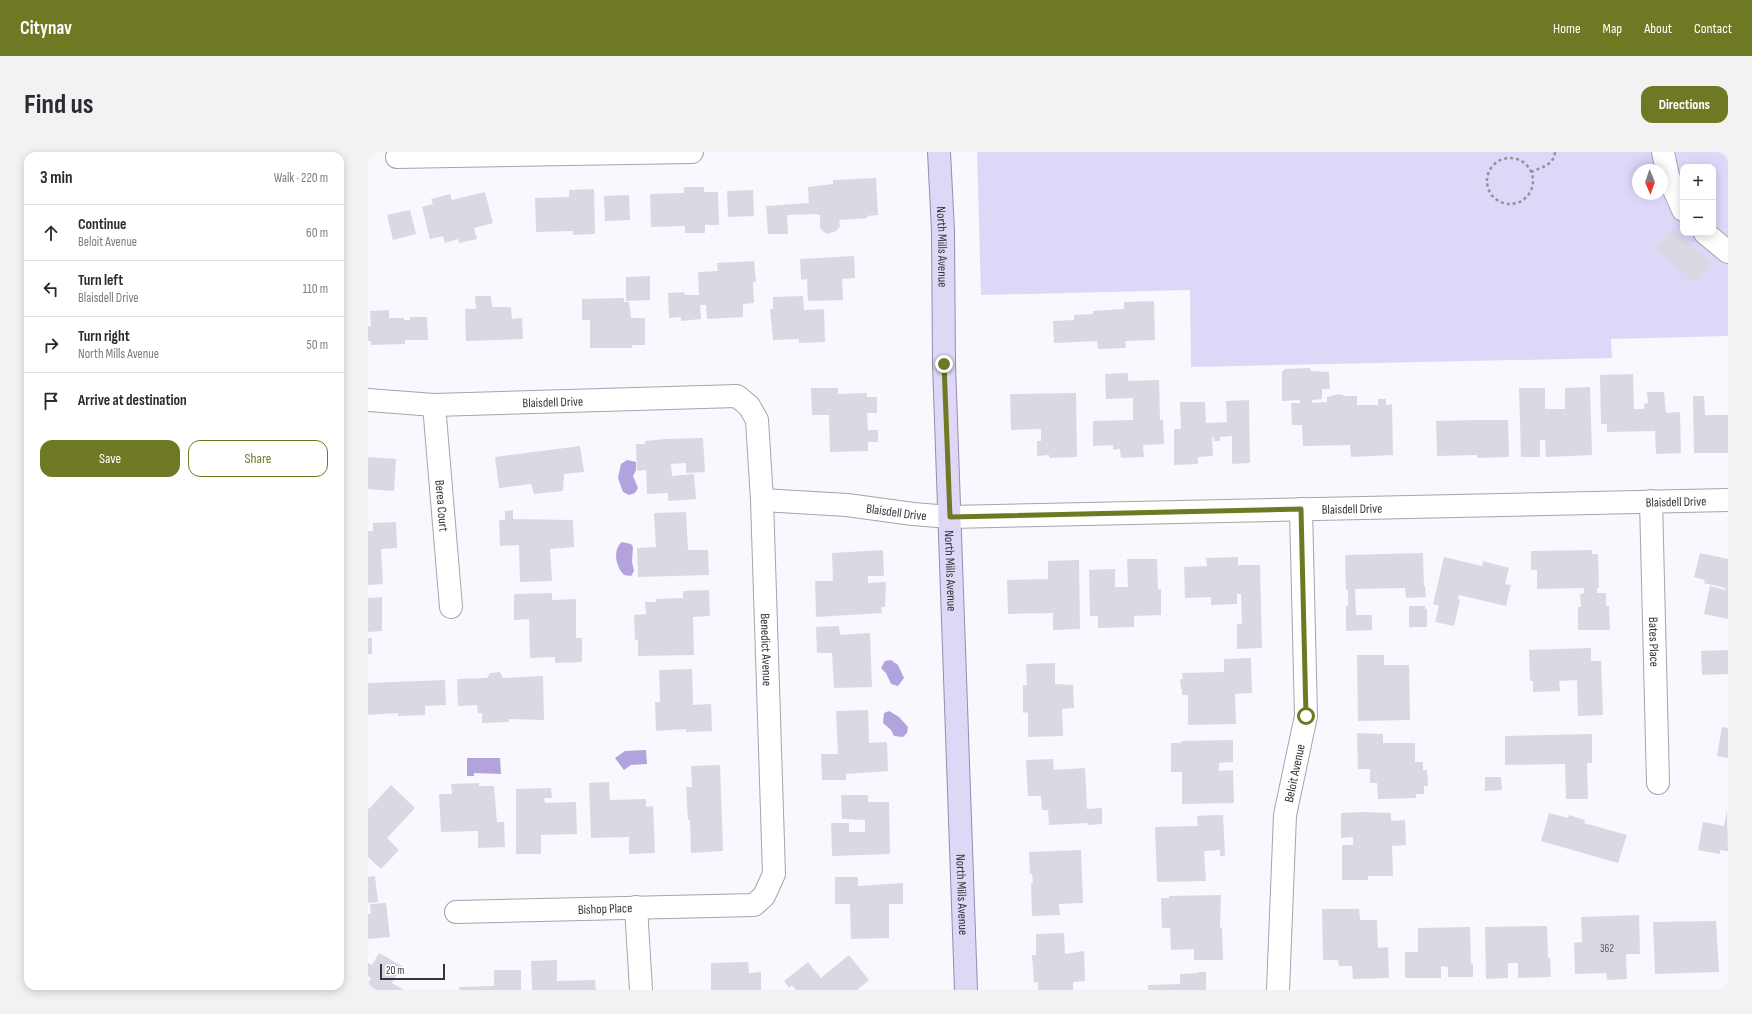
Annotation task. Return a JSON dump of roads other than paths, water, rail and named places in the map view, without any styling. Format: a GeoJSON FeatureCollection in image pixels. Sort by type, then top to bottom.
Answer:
{"type":"FeatureCollection","features":[{"type":"Feature","properties":{"kind":"main road","name":"North Mills Avenue"},"geometry":{"type":"LineString","coordinates":[[939,152],[943,231],[944,364],[966,990]]}},
{"type":"Feature","properties":{"kind":"street"},"geometry":{"type":"LineString","coordinates":[[397,157],[692,152]]}},
{"type":"Feature","properties":{"kind":"street"},"geometry":{"type":"LineString","coordinates":[[1663,152],[1668,176],[1680,203]]}},
{"type":"Feature","properties":{"kind":"street"},"geometry":{"type":"LineString","coordinates":[[1709,236],[1728,252]]}},
{"type":"Feature","properties":{"kind":"street","name":"Blaisdell Drive"},"geometry":{"type":"LineString","coordinates":[[368,400],[434,405],[737,396]]}},
{"type":"Feature","properties":{"kind":"street","name":"Benedict Avenue"},"geometry":{"type":"LineString","coordinates":[[737,396],[749,406],[757,420],[762,500],[774,874],[764,896],[754,905]]}},
{"type":"Feature","properties":{"kind":"street","name":"Berea Court"},"geometry":{"type":"LineString","coordinates":[[434,405],[451,607]]}},
{"type":"Feature","properties":{"kind":"street","name":"Blaisdell Drive"},"geometry":{"type":"LineString","coordinates":[[762,500],[848,505],[913,514],[950,517],[1728,500]]}},
{"type":"Feature","properties":{"kind":"street","name":"Bates Place"},"geometry":{"type":"LineString","coordinates":[[1651,501],[1658,783]]}},
{"type":"Feature","properties":{"kind":"street","name":"Beloit Avenue"},"geometry":{"type":"LineString","coordinates":[[1278,990],[1285,814],[1306,716],[1301,509]]}},
{"type":"Feature","properties":{"kind":"street","name":"Bishop Place"},"geometry":{"type":"LineString","coordinates":[[456,912],[754,905]]}},
{"type":"Feature","properties":{"kind":"street"},"geometry":{"type":"LineString","coordinates":[[636,907],[641,990]]}}]}
